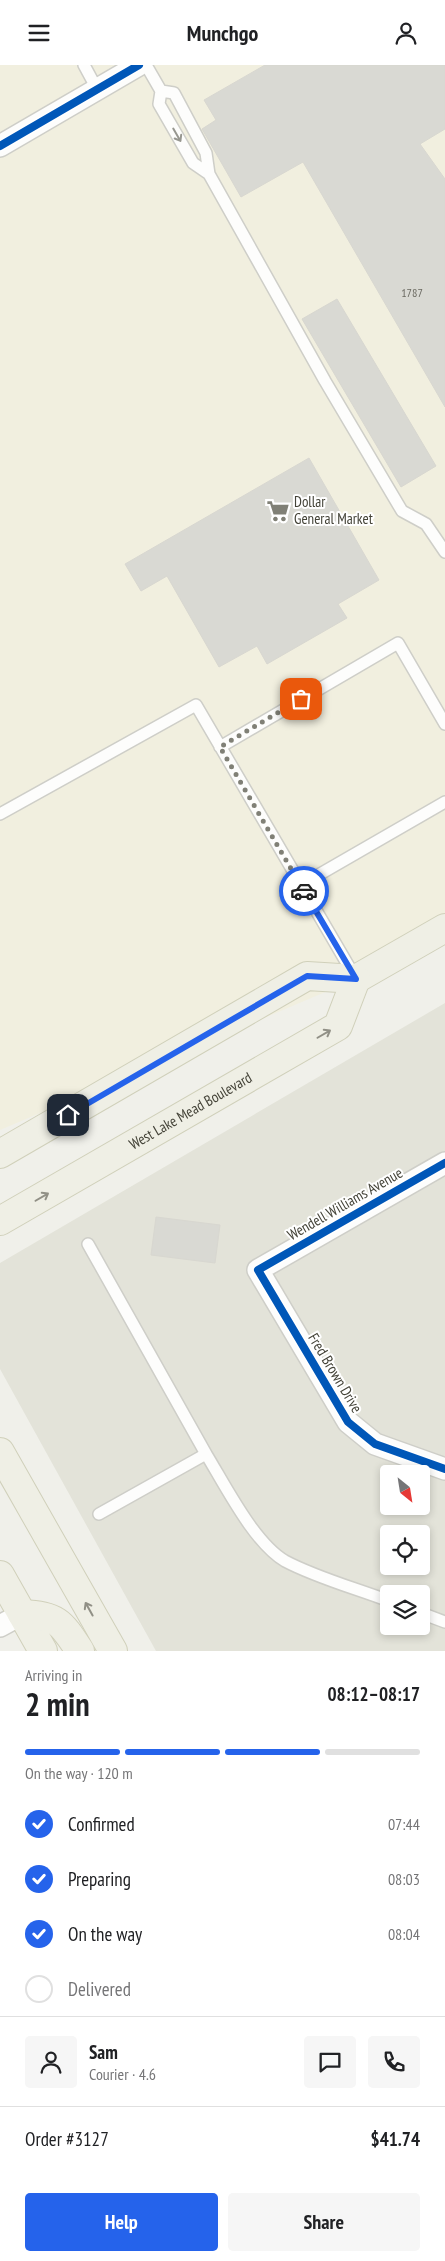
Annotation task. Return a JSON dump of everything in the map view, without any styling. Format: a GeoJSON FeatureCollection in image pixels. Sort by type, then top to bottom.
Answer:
{"type":"FeatureCollection","features":[{"type":"Feature","properties":{"kind":"main road"},"geometry":{"type":"LineString","coordinates":[[2,1149],[307,976],[356,979],[445,928]]}},
{"type":"Feature","properties":{"kind":"main road","name":"West Lake Mead Boulevard"},"geometry":{"type":"LineString","coordinates":[[0,1221],[338,1026],[356,979]]}},
{"type":"Feature","properties":{"kind":"main road"},"geometry":{"type":"LineString","coordinates":[[0,1452],[112,1651]]}},
{"type":"Feature","properties":{"kind":"main road"},"geometry":{"type":"LineString","coordinates":[[0,1575],[11,1620],[44,1651]]}},
{"type":"Feature","properties":{"kind":"main road"},"geometry":{"type":"LineString","coordinates":[[11,1620],[45,1615],[65,1628],[80,1651]]}},
{"type":"Feature","properties":{"kind":"street"},"geometry":{"type":"LineString","coordinates":[[0,146],[139,65]]}},
{"type":"Feature","properties":{"kind":"street","name":"Wendell Williams Avenue"},"geometry":{"type":"LineString","coordinates":[[258,1270],[445,1163]]}},
{"type":"Feature","properties":{"kind":"street","name":"Fred Brown Drive"},"geometry":{"type":"LineString","coordinates":[[258,1270],[348,1422],[375,1444],[445,1469]]}},
{"type":"Feature","properties":{"kind":"lane"},"geometry":{"type":"LineString","coordinates":[[84,65],[97,89]]}},
{"type":"Feature","properties":{"kind":"lane"},"geometry":{"type":"LineString","coordinates":[[146,65],[161,91],[159,104],[193,163],[209,174]]}},
{"type":"Feature","properties":{"kind":"lane"},"geometry":{"type":"LineString","coordinates":[[161,91],[174,93],[206,153],[209,174],[325,381],[402,511],[426,524],[445,552]]}},
{"type":"Feature","properties":{"kind":"lane"},"geometry":{"type":"LineString","coordinates":[[220,747],[398,643],[445,725]]}},
{"type":"Feature","properties":{"kind":"lane"},"geometry":{"type":"LineString","coordinates":[[0,814],[196,705],[356,979]]}},
{"type":"Feature","properties":{"kind":"lane"},"geometry":{"type":"LineString","coordinates":[[301,885],[445,803]]}},
{"type":"Feature","properties":{"kind":"lane"},"geometry":{"type":"LineString","coordinates":[[88,1244],[206,1454],[248,1524],[284,1560],[310,1572],[380,1598]]}},
{"type":"Feature","properties":{"kind":"lane"},"geometry":{"type":"LineString","coordinates":[[99,1514],[206,1454]]}},
{"type":"Feature","properties":{"kind":"lane"},"geometry":{"type":"LineString","coordinates":[[430,1616],[445,1622]]}},
{"type":"Feature","properties":{"kind":"shaded area"},"geometry":{"type":"Polygon","coordinates":[[[0,65],[445,65],[445,928],[356,979],[0,1130],[0,65]]]}},
{"type":"Feature","properties":{"kind":"shaded area"},"geometry":{"type":"Polygon","coordinates":[[[445,1003],[445,1651],[156,1651],[0,1369],[0,1263],[445,1003]]]}},
{"type":"Feature","properties":{"kind":"building"},"geometry":{"type":"Polygon","coordinates":[[[265,65],[445,65],[445,129],[420,144],[445,179],[445,407],[303,162],[241,197],[202,129],[216,120],[204,100],[265,65]]]}},
{"type":"Feature","properties":{"kind":"building"},"geometry":{"type":"Polygon","coordinates":[[[337,299],[436,466],[401,487],[302,319],[337,299]]]}},
{"type":"Feature","properties":{"kind":"building","name":"Dollar General Market"},"geometry":{"type":"Polygon","coordinates":[[[309,458],[379,580],[338,604],[347,618],[267,664],[257,646],[219,667],[167,576],[141,591],[125,564],[309,458]]]}},
{"type":"Feature","properties":{"kind":"building"},"geometry":{"type":"Polygon","coordinates":[[[156,1217],[220,1225],[215,1263],[151,1255],[156,1217]]]}},
{"type":"Feature","properties":{"kind":"cycle path"},"geometry":{"type":"LineString","coordinates":[[0,146],[139,65]]}},
{"type":"Feature","properties":{"kind":"cycle path"},"geometry":{"type":"LineString","coordinates":[[445,1163],[258,1270],[348,1422],[375,1444],[445,1469]]}},
{"type":"Feature","properties":{"kind":"way so far"},"geometry":{"type":"LineString","coordinates":[[301,699],[220,747],[304,891]]}},
{"type":"Feature","properties":{"kind":"place","name":"Dollar General Market"},"geometry":{"type":"Point","coordinates":[278,511]}},
{"type":"Feature","properties":{"kind":"route"},"geometry":{"type":"LineString","coordinates":[[68,1115],[307,976],[356,979],[304,891]]}}]}
